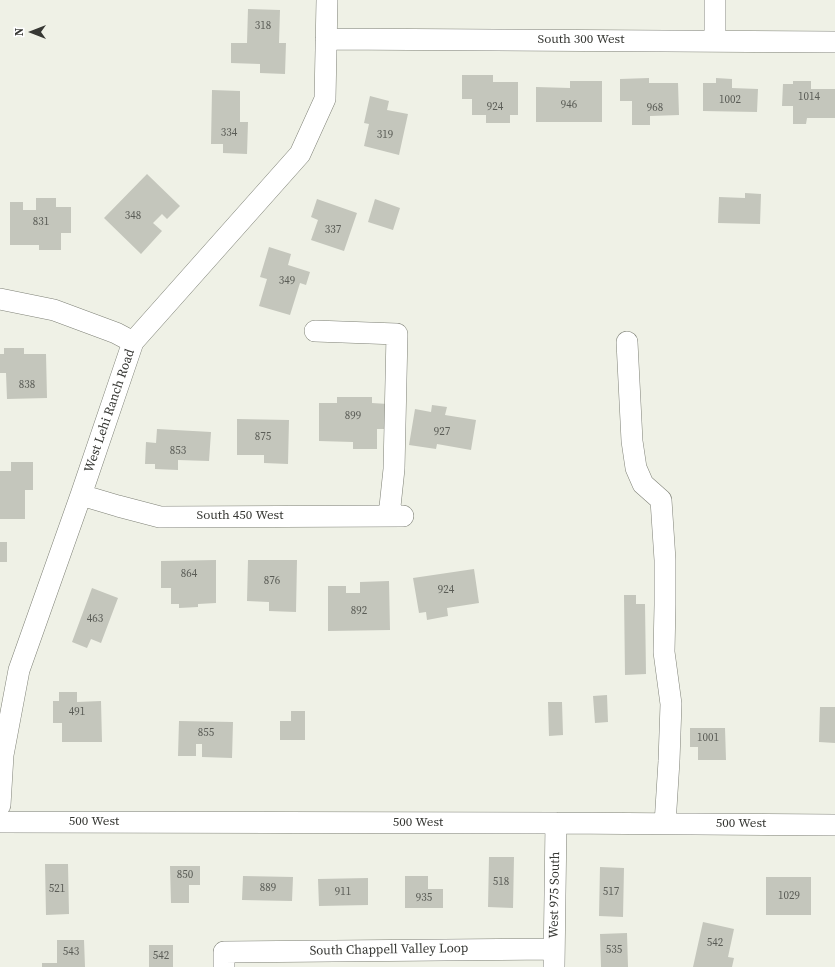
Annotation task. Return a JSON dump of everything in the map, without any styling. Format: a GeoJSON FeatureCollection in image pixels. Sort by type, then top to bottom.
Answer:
{"type":"FeatureCollection","features":[{"type":"Feature","properties":{"kind":"street","name":"West Lehi Ranch Road"},"geometry":{"type":"LineString","coordinates":[[0,805],[3,755],[19,670],[133,342],[300,154],[325,99],[327,0]]}},
{"type":"Feature","properties":{"kind":"street"},"geometry":{"type":"LineString","coordinates":[[715,0],[715,41]]}},
{"type":"Feature","properties":{"kind":"street","name":"South 300 West"},"geometry":{"type":"LineString","coordinates":[[326,38],[835,42]]}},
{"type":"Feature","properties":{"kind":"street"},"geometry":{"type":"LineString","coordinates":[[0,299],[54,310],[116,333],[133,342]]}},
{"type":"Feature","properties":{"kind":"street","name":"South 450 West"},"geometry":{"type":"LineString","coordinates":[[81,495],[160,517],[396,516],[394,469],[397,334],[316,332]]}},
{"type":"Feature","properties":{"kind":"street"},"geometry":{"type":"LineString","coordinates":[[627,342],[632,441],[636,468],[643,484],[661,500],[665,560],[664,652],[671,704],[665,824]]}},
{"type":"Feature","properties":{"kind":"street","name":"500 West"},"geometry":{"type":"LineString","coordinates":[[0,822],[835,825]]}},
{"type":"Feature","properties":{"kind":"street","name":"West 975 South"},"geometry":{"type":"LineString","coordinates":[[554,958],[556,823]]}},
{"type":"Feature","properties":{"kind":"street","name":"South Chappell Valley Loop"},"geometry":{"type":"LineString","coordinates":[[224,960],[554,958]]}},
{"type":"Feature","properties":{"kind":"building"},"geometry":{"type":"Polygon","coordinates":[[[248,9],[280,10],[279,43],[286,43],[285,74],[260,73],[260,64],[231,63],[231,43],[247,43],[248,9]]]}},
{"type":"Feature","properties":{"kind":"building"},"geometry":{"type":"Polygon","coordinates":[[[462,75],[493,75],[493,82],[518,82],[518,115],[510,115],[510,123],[486,123],[486,115],[472,115],[472,99],[462,99],[462,75]]]}},
{"type":"Feature","properties":{"kind":"building"},"geometry":{"type":"Polygon","coordinates":[[[649,78],[649,83],[678,83],[679,115],[650,116],[650,125],[632,125],[632,101],[620,101],[620,79],[649,78]]]}},
{"type":"Feature","properties":{"kind":"building"},"geometry":{"type":"Polygon","coordinates":[[[716,78],[732,79],[732,88],[758,89],[757,112],[703,111],[703,83],[716,83],[716,78]]]}},
{"type":"Feature","properties":{"kind":"building"},"geometry":{"type":"Polygon","coordinates":[[[570,81],[602,81],[602,122],[536,122],[536,87],[570,88],[570,81]]]}},
{"type":"Feature","properties":{"kind":"building"},"geometry":{"type":"Polygon","coordinates":[[[793,81],[811,81],[811,89],[835,89],[835,118],[807,118],[806,124],[793,124],[793,106],[782,106],[783,84],[793,84],[793,81]]]}},
{"type":"Feature","properties":{"kind":"building"},"geometry":{"type":"Polygon","coordinates":[[[212,90],[240,91],[240,122],[248,122],[247,154],[223,153],[223,144],[211,144],[212,90]]]}},
{"type":"Feature","properties":{"kind":"building"},"geometry":{"type":"Polygon","coordinates":[[[370,96],[389,101],[387,110],[408,114],[399,155],[364,146],[369,124],[364,123],[370,96]]]}},
{"type":"Feature","properties":{"kind":"building"},"geometry":{"type":"Polygon","coordinates":[[[147,174],[180,206],[167,219],[162,214],[153,223],[162,231],[141,254],[104,218],[147,174]]]}},
{"type":"Feature","properties":{"kind":"building"},"geometry":{"type":"Polygon","coordinates":[[[745,193],[761,194],[760,224],[718,223],[719,197],[745,198],[745,193]]]}},
{"type":"Feature","properties":{"kind":"building"},"geometry":{"type":"Polygon","coordinates":[[[36,198],[56,198],[56,207],[71,207],[71,233],[61,233],[61,250],[39,250],[39,245],[10,245],[10,202],[23,202],[23,210],[36,210],[36,198]]]}},
{"type":"Feature","properties":{"kind":"building"},"geometry":{"type":"Polygon","coordinates":[[[317,199],[357,213],[344,251],[311,240],[318,220],[311,217],[317,199]]]}},
{"type":"Feature","properties":{"kind":"building"},"geometry":{"type":"Polygon","coordinates":[[[375,199],[400,208],[393,230],[368,222],[375,199]]]}},
{"type":"Feature","properties":{"kind":"building"},"geometry":{"type":"Polygon","coordinates":[[[269,247],[291,254],[288,265],[310,272],[306,285],[300,283],[290,315],[259,306],[267,279],[260,277],[269,247]]]}},
{"type":"Feature","properties":{"kind":"building"},"geometry":{"type":"Polygon","coordinates":[[[4,348],[24,348],[24,354],[46,354],[47,398],[7,399],[6,373],[0,373],[0,354],[4,354],[4,348]]]}},
{"type":"Feature","properties":{"kind":"building"},"geometry":{"type":"Polygon","coordinates":[[[337,397],[372,397],[372,403],[388,404],[388,429],[377,429],[377,449],[353,449],[353,442],[319,441],[319,403],[337,403],[337,397]]]}},
{"type":"Feature","properties":{"kind":"building"},"geometry":{"type":"Polygon","coordinates":[[[432,405],[447,407],[445,415],[476,420],[471,450],[437,444],[436,449],[409,445],[415,409],[431,412],[432,405]]]}},
{"type":"Feature","properties":{"kind":"building"},"geometry":{"type":"Polygon","coordinates":[[[237,419],[289,420],[288,464],[264,463],[264,455],[237,455],[237,419]]]}},
{"type":"Feature","properties":{"kind":"building"},"geometry":{"type":"Polygon","coordinates":[[[157,429],[211,432],[209,461],[178,460],[178,470],[155,469],[155,464],[145,464],[146,442],[156,443],[157,429]]]}},
{"type":"Feature","properties":{"kind":"building"},"geometry":{"type":"Polygon","coordinates":[[[11,462],[33,462],[33,490],[25,490],[25,519],[0,519],[0,471],[11,471],[11,462]]]}},
{"type":"Feature","properties":{"kind":"building"},"geometry":{"type":"Polygon","coordinates":[[[0,542],[7,542],[7,562],[0,562],[0,542]]]}},
{"type":"Feature","properties":{"kind":"building"},"geometry":{"type":"Polygon","coordinates":[[[216,560],[216,603],[198,604],[198,607],[179,608],[179,604],[171,604],[171,588],[161,588],[161,561],[216,560]]]}},
{"type":"Feature","properties":{"kind":"building"},"geometry":{"type":"Polygon","coordinates":[[[248,560],[297,560],[296,612],[269,611],[269,602],[247,601],[248,560]]]}},
{"type":"Feature","properties":{"kind":"building"},"geometry":{"type":"Polygon","coordinates":[[[474,569],[479,603],[447,608],[448,616],[427,620],[426,612],[419,613],[413,578],[474,569]]]}},
{"type":"Feature","properties":{"kind":"building"},"geometry":{"type":"Polygon","coordinates":[[[389,581],[390,630],[328,631],[328,586],[346,586],[346,593],[360,593],[360,582],[389,581]]]}},
{"type":"Feature","properties":{"kind":"building"},"geometry":{"type":"Polygon","coordinates":[[[92,588],[118,598],[101,643],[91,639],[87,648],[72,642],[92,588]]]}},
{"type":"Feature","properties":{"kind":"building"},"geometry":{"type":"Polygon","coordinates":[[[624,595],[636,595],[636,604],[645,604],[646,674],[625,675],[624,595]]]}},
{"type":"Feature","properties":{"kind":"building"},"geometry":{"type":"Polygon","coordinates":[[[59,692],[77,692],[77,702],[101,701],[102,742],[62,742],[62,723],[53,723],[53,701],[59,701],[59,692]]]}},
{"type":"Feature","properties":{"kind":"building"},"geometry":{"type":"Polygon","coordinates":[[[607,695],[608,722],[595,723],[593,696],[607,695]]]}},
{"type":"Feature","properties":{"kind":"building"},"geometry":{"type":"Polygon","coordinates":[[[548,702],[562,702],[563,735],[549,736],[548,702]]]}},
{"type":"Feature","properties":{"kind":"building"},"geometry":{"type":"Polygon","coordinates":[[[820,707],[835,707],[835,743],[819,742],[820,707]]]}},
{"type":"Feature","properties":{"kind":"building"},"geometry":{"type":"Polygon","coordinates":[[[291,711],[305,711],[305,740],[280,740],[280,721],[291,721],[291,711]]]}},
{"type":"Feature","properties":{"kind":"building"},"geometry":{"type":"Polygon","coordinates":[[[179,721],[233,722],[232,758],[202,757],[202,744],[196,744],[196,756],[178,756],[179,721]]]}},
{"type":"Feature","properties":{"kind":"building"},"geometry":{"type":"Polygon","coordinates":[[[690,728],[725,728],[726,760],[698,760],[698,747],[690,747],[690,728]]]}},
{"type":"Feature","properties":{"kind":"building"},"geometry":{"type":"Polygon","coordinates":[[[489,857],[514,857],[513,908],[488,907],[489,857]]]}},
{"type":"Feature","properties":{"kind":"building"},"geometry":{"type":"Polygon","coordinates":[[[45,864],[68,864],[69,914],[46,915],[45,864]]]}},
{"type":"Feature","properties":{"kind":"building"},"geometry":{"type":"Polygon","coordinates":[[[170,866],[200,866],[200,885],[189,885],[189,903],[171,903],[170,866]]]}},
{"type":"Feature","properties":{"kind":"building"},"geometry":{"type":"Polygon","coordinates":[[[600,867],[624,868],[623,917],[599,916],[600,867]]]}},
{"type":"Feature","properties":{"kind":"building"},"geometry":{"type":"Polygon","coordinates":[[[243,876],[293,877],[292,901],[242,900],[243,876]]]}},
{"type":"Feature","properties":{"kind":"building"},"geometry":{"type":"Polygon","coordinates":[[[405,876],[428,876],[428,889],[443,889],[443,908],[405,908],[405,876]]]}},
{"type":"Feature","properties":{"kind":"building"},"geometry":{"type":"Polygon","coordinates":[[[766,877],[811,877],[811,915],[766,915],[766,877]]]}},
{"type":"Feature","properties":{"kind":"building"},"geometry":{"type":"Polygon","coordinates":[[[368,878],[368,905],[319,906],[318,879],[368,878]]]}},
{"type":"Feature","properties":{"kind":"building"},"geometry":{"type":"Polygon","coordinates":[[[703,922],[734,929],[728,957],[734,958],[732,967],[693,967],[703,922]]]}},
{"type":"Feature","properties":{"kind":"building"},"geometry":{"type":"Polygon","coordinates":[[[627,933],[628,967],[601,967],[600,934],[627,933]]]}},
{"type":"Feature","properties":{"kind":"building"},"geometry":{"type":"Polygon","coordinates":[[[57,940],[84,940],[85,967],[42,967],[42,963],[57,963],[57,940]]]}},
{"type":"Feature","properties":{"kind":"building"},"geometry":{"type":"Polygon","coordinates":[[[149,945],[173,945],[173,967],[149,967],[149,945]]]}}]}
